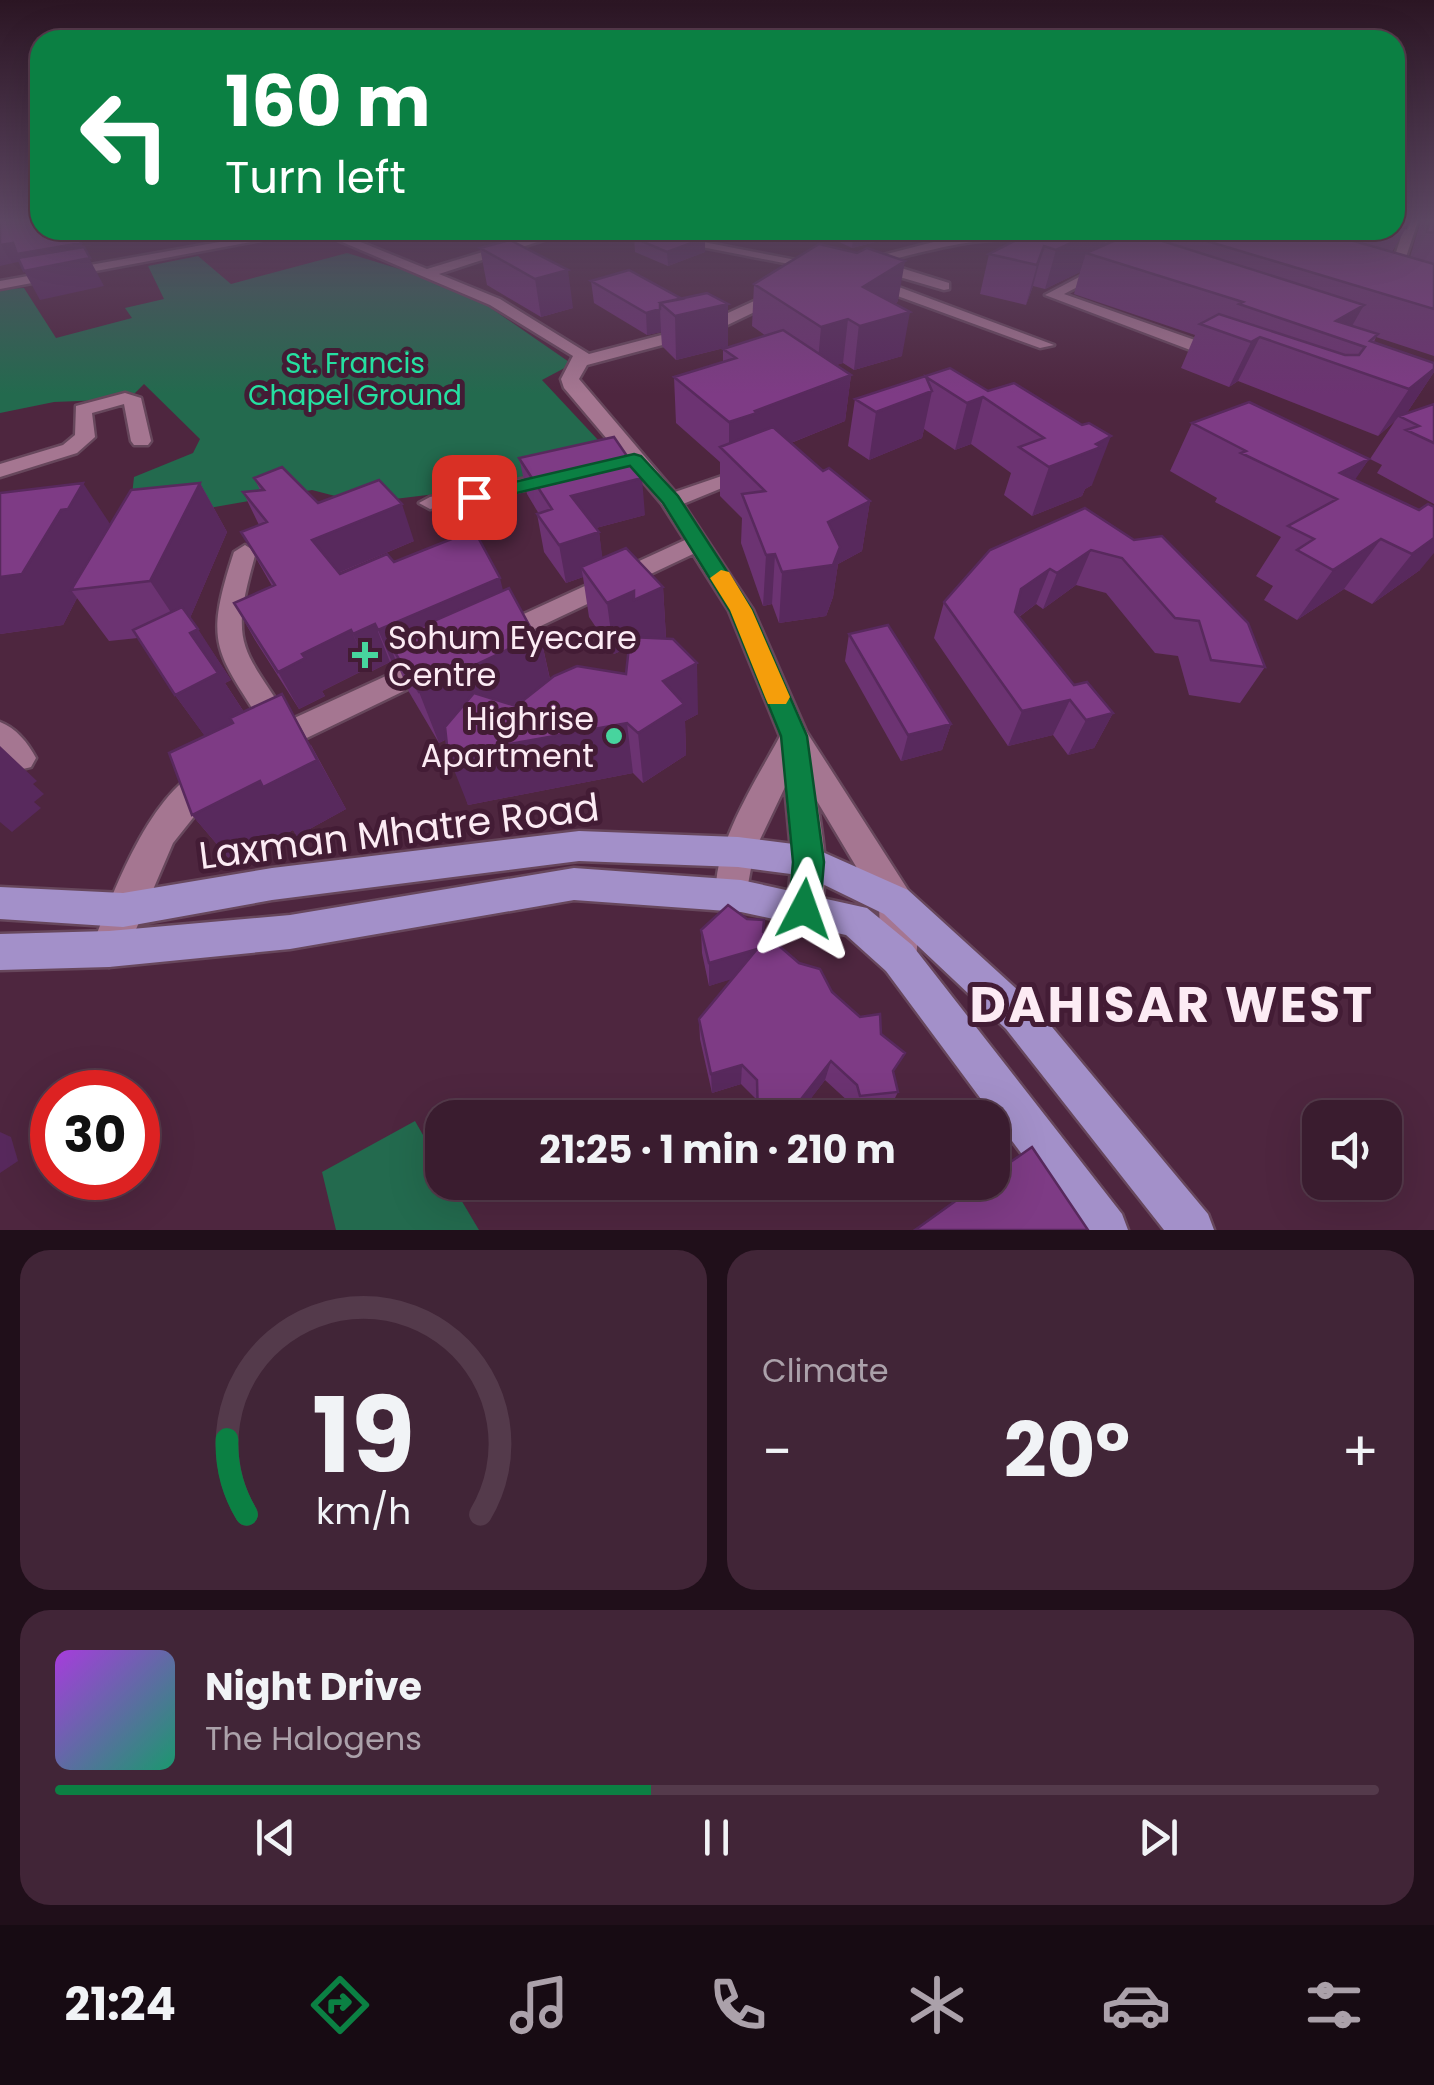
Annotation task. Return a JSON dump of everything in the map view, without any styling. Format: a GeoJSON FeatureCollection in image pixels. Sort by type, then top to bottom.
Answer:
{"type":"FeatureCollection","features":[{"type":"Feature","properties":{"kind":"main road","name":"Laxman Mhatre Road"},"geometry":{"type":"LineString","coordinates":[[0,903],[123,910],[272,884],[580,846],[738,852],[808,862],[896,902],[1019,1016],[1192,1230]]}},
{"type":"Feature","properties":{"kind":"main road"},"geometry":{"type":"LineString","coordinates":[[0,952],[109,949],[290,932],[574,884],[732,895],[855,920],[899,958],[1106,1230]]}},
{"type":"Feature","properties":{"kind":"street"},"geometry":{"type":"LineString","coordinates":[[0,285],[37,278]]}},
{"type":"Feature","properties":{"kind":"street"},"geometry":{"type":"LineString","coordinates":[[439,278],[511,312],[581,354],[582,362]]}},
{"type":"Feature","properties":{"kind":"street"},"geometry":{"type":"LineString","coordinates":[[802,278],[742,319],[638,343],[582,362],[570,379],[572,388],[626,462],[671,500],[741,610],[794,736],[896,902],[899,958]]}},
{"type":"Feature","properties":{"kind":"street"},"geometry":{"type":"LineString","coordinates":[[872,278],[1046,345]]}},
{"type":"Feature","properties":{"kind":"street"},"geometry":{"type":"LineString","coordinates":[[920,278],[944,286]]}},
{"type":"Feature","properties":{"kind":"street"},"geometry":{"type":"LineString","coordinates":[[1085,278],[1052,295],[1234,360]]}},
{"type":"Feature","properties":{"kind":"street"},"geometry":{"type":"LineString","coordinates":[[1372,279],[1397,286],[1399,278]]}},
{"type":"Feature","properties":{"kind":"street"},"geometry":{"type":"LineString","coordinates":[[0,471],[70,449],[85,437],[82,410],[125,398],[132,398],[141,441]]}},
{"type":"Feature","properties":{"kind":"street"},"geometry":{"type":"LineString","coordinates":[[671,500],[768,466]]}},
{"type":"Feature","properties":{"kind":"street"},"geometry":{"type":"LineString","coordinates":[[430,503],[581,472]]}},
{"type":"Feature","properties":{"kind":"street"},"geometry":{"type":"LineString","coordinates":[[482,643],[700,542]]}},
{"type":"Feature","properties":{"kind":"street"},"geometry":{"type":"LineString","coordinates":[[245,552],[228,613],[227,633],[239,662],[285,736]]}},
{"type":"Feature","properties":{"kind":"street"},"geometry":{"type":"LineString","coordinates":[[109,949],[123,910],[165,828],[194,790],[285,736],[449,658]]}},
{"type":"Feature","properties":{"kind":"street"},"geometry":{"type":"LineString","coordinates":[[0,734],[21,758]]}},
{"type":"Feature","properties":{"kind":"street"},"geometry":{"type":"LineString","coordinates":[[732,895],[738,852],[794,736]]}},
{"type":"Feature","properties":{"kind":"street"},"geometry":{"type":"LineString","coordinates":[[794,736],[808,862],[804,909]]}},
{"type":"Feature","properties":{"kind":"green space","name":"St. Francis Chapel Ground"},"geometry":{"type":"Polygon","coordinates":[[[154,278],[224,278],[231,284],[252,278],[430,278],[462,288],[572,364],[542,380],[613,456],[460,491],[362,503],[312,490],[129,522],[134,477],[193,453],[200,439],[144,384],[129,399],[54,402],[0,413],[0,289],[24,288],[56,338],[132,318],[125,308],[164,299],[154,278]]]}},
{"type":"Feature","properties":{"kind":"green space"},"geometry":{"type":"Polygon","coordinates":[[[415,1121],[425,1138],[425,1200],[461,1200],[479,1230],[336,1230],[322,1172],[415,1121]]]}},
{"type":"Feature","properties":{"kind":"building"},"geometry":{"type":"Polygon","coordinates":[[[644,278],[682,299],[660,303],[660,309],[646,313],[591,281],[644,278]]]}},
{"type":"Feature","properties":{"kind":"building"},"geometry":{"type":"Polygon","coordinates":[[[763,278],[877,278],[863,287],[910,312],[860,326],[848,319],[821,327],[754,284],[763,278]]]}},
{"type":"Feature","properties":{"kind":"building"},"geometry":{"type":"Polygon","coordinates":[[[1167,278],[1280,278],[1364,305],[1336,321],[1378,334],[1370,341],[1434,363],[1434,369],[1409,389],[1260,337],[1251,342],[1200,324],[1219,314],[1345,355],[1359,355],[1365,347],[1239,304],[1243,302],[1167,278]]]}},
{"type":"Feature","properties":{"kind":"building"},"geometry":{"type":"Polygon","coordinates":[[[1332,278],[1434,278],[1434,309],[1332,278]]]}},
{"type":"Feature","properties":{"kind":"building"},"geometry":{"type":"Polygon","coordinates":[[[707,293],[728,304],[675,316],[660,303],[707,293]]]}},
{"type":"Feature","properties":{"kind":"building"},"geometry":{"type":"Polygon","coordinates":[[[783,330],[851,375],[729,422],[674,377],[736,358],[723,349],[783,330]]]}},
{"type":"Feature","properties":{"kind":"building"},"geometry":{"type":"Polygon","coordinates":[[[950,368],[988,391],[1014,383],[1082,425],[1089,423],[1111,436],[1096,444],[1101,447],[1049,467],[1019,447],[1044,438],[983,397],[967,403],[926,377],[932,391],[876,412],[855,399],[950,368]]]}},
{"type":"Feature","properties":{"kind":"building"},"geometry":{"type":"Polygon","coordinates":[[[1249,402],[1369,459],[1340,473],[1419,510],[1428,504],[1434,507],[1434,538],[1412,554],[1381,539],[1333,570],[1297,550],[1314,539],[1288,526],[1337,499],[1241,453],[1246,451],[1192,423],[1249,402]]]}},
{"type":"Feature","properties":{"kind":"building"},"geometry":{"type":"Polygon","coordinates":[[[1434,404],[1434,443],[1406,430],[1419,426],[1399,416],[1434,404]]]}},
{"type":"Feature","properties":{"kind":"building"},"geometry":{"type":"Polygon","coordinates":[[[773,427],[823,471],[829,468],[870,501],[828,522],[840,547],[833,565],[782,572],[775,554],[766,555],[742,494],[765,491],[720,447],[773,427]]]}},
{"type":"Feature","properties":{"kind":"building"},"geometry":{"type":"Polygon","coordinates":[[[614,437],[642,478],[571,496],[599,532],[559,545],[537,514],[552,509],[519,458],[614,437]]]}},
{"type":"Feature","properties":{"kind":"building"},"geometry":{"type":"Polygon","coordinates":[[[282,467],[318,503],[379,480],[402,504],[312,540],[340,574],[387,554],[394,562],[474,530],[500,578],[378,630],[375,624],[353,634],[351,630],[302,654],[305,658],[278,672],[234,603],[275,585],[241,532],[267,522],[243,492],[264,490],[254,478],[282,467]]]}},
{"type":"Feature","properties":{"kind":"building"},"geometry":{"type":"Polygon","coordinates":[[[83,483],[68,509],[61,510],[22,574],[0,577],[0,493],[83,483]]]}},
{"type":"Feature","properties":{"kind":"building"},"geometry":{"type":"Polygon","coordinates":[[[200,483],[150,581],[71,590],[131,490],[200,483]]]}},
{"type":"Feature","properties":{"kind":"building"},"geometry":{"type":"Polygon","coordinates":[[[1085,508],[1134,540],[1162,536],[1248,623],[1265,667],[1211,660],[1199,621],[1175,618],[1122,558],[1091,550],[1057,573],[1050,569],[1021,589],[1015,612],[1074,685],[1087,682],[1113,713],[1086,720],[1070,700],[1022,711],[944,602],[990,550],[1085,508]]]}},
{"type":"Feature","properties":{"kind":"building"},"geometry":{"type":"Polygon","coordinates":[[[626,548],[663,587],[634,600],[634,591],[607,603],[581,567],[626,548]]]}},
{"type":"Feature","properties":{"kind":"building"},"geometry":{"type":"Polygon","coordinates":[[[509,588],[534,634],[540,634],[419,692],[388,641],[509,588]]]}},
{"type":"Feature","properties":{"kind":"building"},"geometry":{"type":"Polygon","coordinates":[[[182,607],[198,629],[190,633],[218,673],[175,695],[133,630],[182,607]]]}},
{"type":"Feature","properties":{"kind":"building"},"geometry":{"type":"Polygon","coordinates":[[[888,625],[951,724],[908,735],[849,634],[888,625]]]}},
{"type":"Feature","properties":{"kind":"building"},"geometry":{"type":"Polygon","coordinates":[[[630,637],[673,639],[697,663],[663,681],[684,704],[638,733],[627,723],[448,755],[445,727],[474,693],[516,706],[554,676],[577,666],[626,674],[630,637]]]}},
{"type":"Feature","properties":{"kind":"building"},"geometry":{"type":"Polygon","coordinates":[[[282,694],[317,760],[263,787],[260,781],[192,815],[169,753],[233,723],[230,718],[282,694]]]}},
{"type":"Feature","properties":{"kind":"building"},"geometry":{"type":"Polygon","coordinates":[[[728,905],[747,919],[764,920],[763,932],[799,963],[820,969],[832,992],[860,1017],[880,1014],[881,1034],[905,1053],[893,1071],[898,1092],[860,1096],[857,1085],[831,1061],[800,1100],[758,1100],[757,1080],[742,1065],[711,1074],[699,1019],[757,949],[709,963],[701,930],[728,905]]]}},
{"type":"Feature","properties":{"kind":"building"},"geometry":{"type":"Polygon","coordinates":[[[1032,1147],[1088,1230],[915,1230],[957,1200],[1010,1200],[1010,1162],[1032,1147]]]}},
{"type":"Feature","properties":{"kind":"slow traffic"},"geometry":{"type":"LineString","coordinates":[[721,578],[741,610],[777,697]]}},
{"type":"Feature","properties":{"kind":"place","name":"Sohum Eyecare Centre"},"geometry":{"type":"Point","coordinates":[365,655]}},
{"type":"Feature","properties":{"kind":"place","name":"Highrise Apartment"},"geometry":{"type":"Point","coordinates":[614,736]}},
{"type":"Feature","properties":{"kind":"district","name":"DAHISAR WEST"},"geometry":{"type":"Point","coordinates":[1172,1004]}},
{"type":"Feature","properties":{"kind":"route"},"geometry":{"type":"LineString","coordinates":[[474,497],[634,460],[671,500],[741,610],[794,736],[808,862],[804,909]]}}]}
